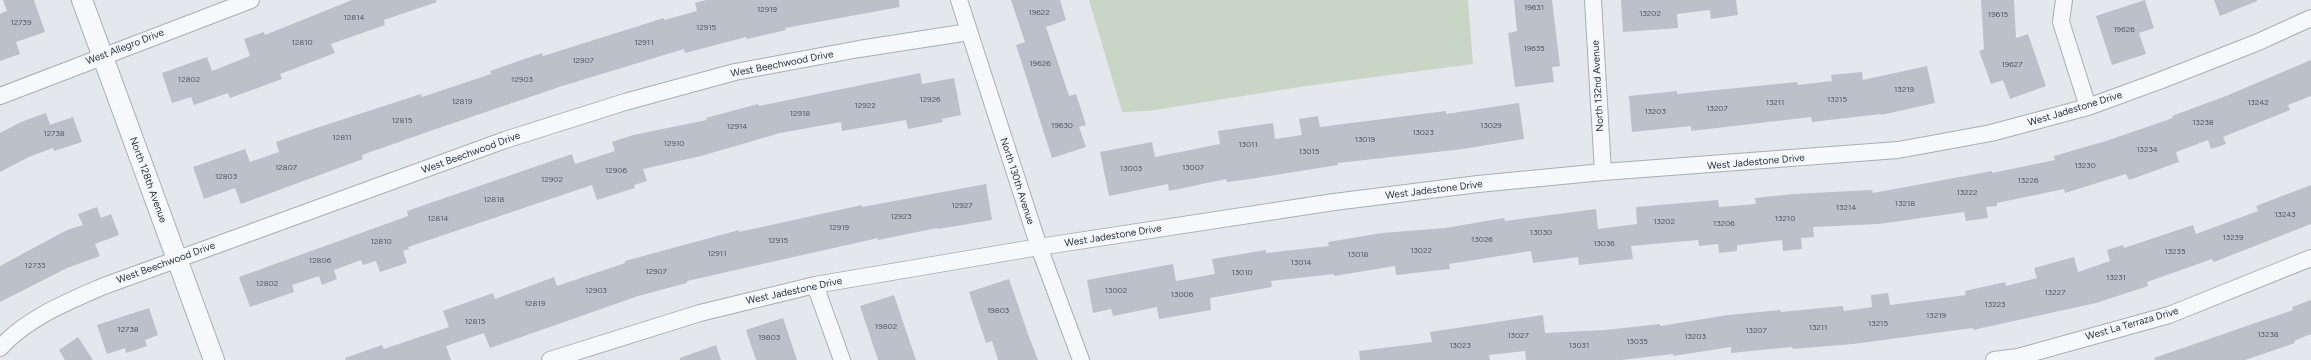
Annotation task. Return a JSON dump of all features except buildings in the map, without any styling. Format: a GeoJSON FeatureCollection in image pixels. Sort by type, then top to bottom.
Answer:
{"type":"FeatureCollection","features":[{"type":"Feature","properties":{"kind":"street","name":"North 128th Avenue"},"geometry":{"type":"LineString","coordinates":[[82,0],[214,360]]}},
{"type":"Feature","properties":{"kind":"street","name":"West Allegro Drive"},"geometry":{"type":"LineString","coordinates":[[0,96],[251,0]]}},
{"type":"Feature","properties":{"kind":"street","name":"North 130th Avenue"},"geometry":{"type":"LineString","coordinates":[[959,0],[1039,247],[1081,360]]}},
{"type":"Feature","properties":{"kind":"street","name":"North 132nd Avenue"},"geometry":{"type":"LineString","coordinates":[[1592,0],[1603,172]]}},
{"type":"Feature","properties":{"kind":"street"},"geometry":{"type":"LineString","coordinates":[[2064,0],[2061,22],[2088,107]]}},
{"type":"Feature","properties":{"kind":"street","name":"West Jadestone Drive"},"geometry":{"type":"LineString","coordinates":[[550,360],[700,313],[815,285],[1039,247],[1334,202],[1603,172],[1898,150],[1991,133],[2088,107],[2256,44],[2311,18]]}},
{"type":"Feature","properties":{"kind":"street","name":"West Beechwood Drive"},"geometry":{"type":"LineString","coordinates":[[0,348],[13,334],[58,306],[104,286],[505,140],[625,102],[736,72],[858,49],[969,32]]}},
{"type":"Feature","properties":{"kind":"street","name":"West La Terraza Drive"},"geometry":{"type":"LineString","coordinates":[[1994,360],[2018,357],[2169,315],[2311,258]]}},
{"type":"Feature","properties":{"kind":"street"},"geometry":{"type":"LineString","coordinates":[[815,285],[842,360]]}},
{"type":"Feature","properties":{"kind":"green space"},"geometry":{"type":"Polygon","coordinates":[[[1089,0],[1468,0],[1473,64],[1306,86],[1148,111],[1122,112],[1089,0]]]}}]}
